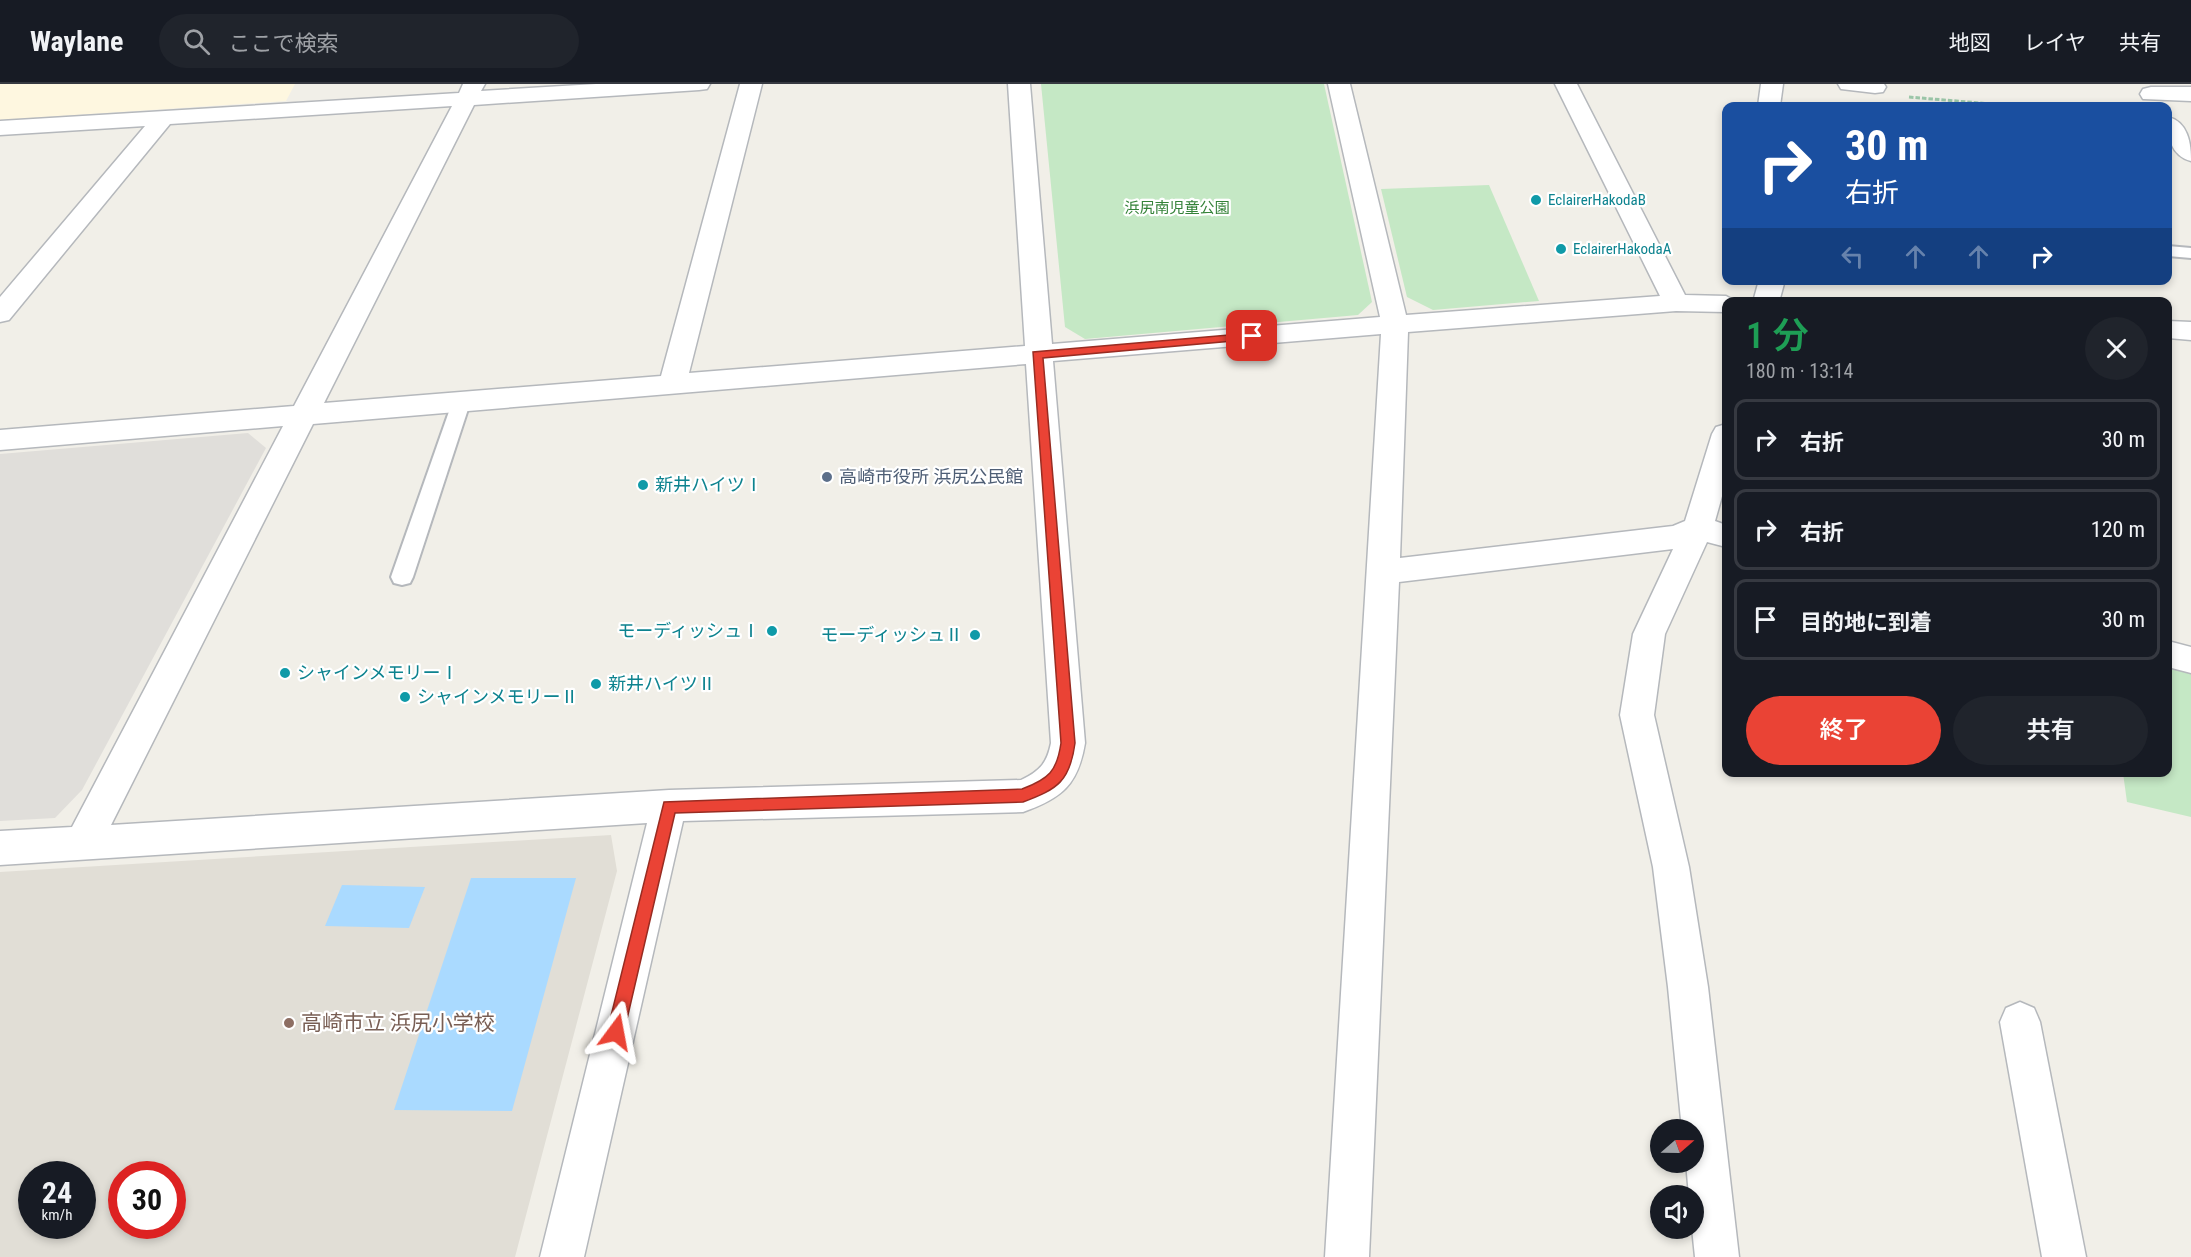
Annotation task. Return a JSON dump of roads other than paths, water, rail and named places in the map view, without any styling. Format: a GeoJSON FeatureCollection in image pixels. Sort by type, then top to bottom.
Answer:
{"type":"FeatureCollection","features":[{"type":"Feature","properties":{"kind":"street"},"geometry":{"type":"LineString","coordinates":[[0,129],[163,118],[471,91],[699,84]]}},
{"type":"Feature","properties":{"kind":"street"},"geometry":{"type":"LineString","coordinates":[[672,386],[751,84]]}},
{"type":"Feature","properties":{"kind":"street"},"geometry":{"type":"LineString","coordinates":[[0,848],[669,806],[1023,796],[1040,789],[1056,777],[1065,766],[1068,743],[1018,84]]}},
{"type":"Feature","properties":{"kind":"street"},"geometry":{"type":"LineString","coordinates":[[1339,84],[1395,324],[1347,1257]]}},
{"type":"Feature","properties":{"kind":"street"},"geometry":{"type":"LineString","coordinates":[[1566,84],[1676,303]]}},
{"type":"Feature","properties":{"kind":"street"},"geometry":{"type":"LineString","coordinates":[[1769,102],[1772,84]]}},
{"type":"Feature","properties":{"kind":"street"},"geometry":{"type":"LineString","coordinates":[[1849,84],[1875,87]]}},
{"type":"Feature","properties":{"kind":"street"},"geometry":{"type":"LineString","coordinates":[[83,843],[471,91]]}},
{"type":"Feature","properties":{"kind":"street"},"geometry":{"type":"LineString","coordinates":[[2151,95],[2191,94]]}},
{"type":"Feature","properties":{"kind":"street"},"geometry":{"type":"LineString","coordinates":[[0,314],[163,118]]}},
{"type":"Feature","properties":{"kind":"street"},"geometry":{"type":"LineString","coordinates":[[2172,129],[2191,154]]}},
{"type":"Feature","properties":{"kind":"street"},"geometry":{"type":"LineString","coordinates":[[0,440],[672,386],[1395,324],[1676,303],[1722,304]]}},
{"type":"Feature","properties":{"kind":"street"},"geometry":{"type":"LineString","coordinates":[[2172,330],[2191,332]]}},
{"type":"Feature","properties":{"kind":"street"},"geometry":{"type":"LineString","coordinates":[[1717,1257],[1688,987],[1671,867],[1637,715],[1649,634],[1712,532],[1722,462]]}},
{"type":"Feature","properties":{"kind":"street"},"geometry":{"type":"LineString","coordinates":[[1384,572],[1654,541],[1712,532]]}},
{"type":"Feature","properties":{"kind":"street"},"geometry":{"type":"LineString","coordinates":[[2172,655],[2191,660]]}},
{"type":"Feature","properties":{"kind":"street"},"geometry":{"type":"LineString","coordinates":[[562,1257],[669,806]]}},
{"type":"Feature","properties":{"kind":"street"},"geometry":{"type":"LineString","coordinates":[[2020,1022],[2064,1257]]}},
{"type":"Feature","properties":{"kind":"lane"},"geometry":{"type":"LineString","coordinates":[[2172,251],[2191,253]]}},
{"type":"Feature","properties":{"kind":"lane"},"geometry":{"type":"LineString","coordinates":[[402,577],[461,403]]}},
{"type":"Feature","properties":{"kind":"water"},"geometry":{"type":"Polygon","coordinates":[[[471,878],[576,878],[512,1111],[394,1110],[471,878]]]}},
{"type":"Feature","properties":{"kind":"water"},"geometry":{"type":"Polygon","coordinates":[[[342,885],[425,887],[409,928],[325,926],[342,885]]]}},
{"type":"Feature","properties":{"kind":"place","name":"EclairerHakodaB"},"geometry":{"type":"Point","coordinates":[1536,200]}},
{"type":"Feature","properties":{"kind":"place","name":"EclairerHakodaA"},"geometry":{"type":"Point","coordinates":[1561,249]}},
{"type":"Feature","properties":{"kind":"place","name":"高崎市役所 浜尻公民館"},"geometry":{"type":"Point","coordinates":[827,477]}},
{"type":"Feature","properties":{"kind":"place","name":"新井ハイツⅠ"},"geometry":{"type":"Point","coordinates":[643,485]}},
{"type":"Feature","properties":{"kind":"place","name":"モーディッシュⅠ"},"geometry":{"type":"Point","coordinates":[772,631]}},
{"type":"Feature","properties":{"kind":"place","name":"モーディッシュⅡ"},"geometry":{"type":"Point","coordinates":[975,635]}},
{"type":"Feature","properties":{"kind":"place","name":"シャインメモリーⅠ"},"geometry":{"type":"Point","coordinates":[285,673]}},
{"type":"Feature","properties":{"kind":"place","name":"新井ハイツⅡ"},"geometry":{"type":"Point","coordinates":[596,684]}},
{"type":"Feature","properties":{"kind":"place","name":"シャインメモリーⅡ"},"geometry":{"type":"Point","coordinates":[405,697]}},
{"type":"Feature","properties":{"kind":"place","name":"高崎市立 浜尻小学校"},"geometry":{"type":"Point","coordinates":[289,1023]}},
{"type":"Feature","properties":{"kind":"park label","name":"浜尻南児童公園"},"geometry":{"type":"Point","coordinates":[1177,208]}}]}
